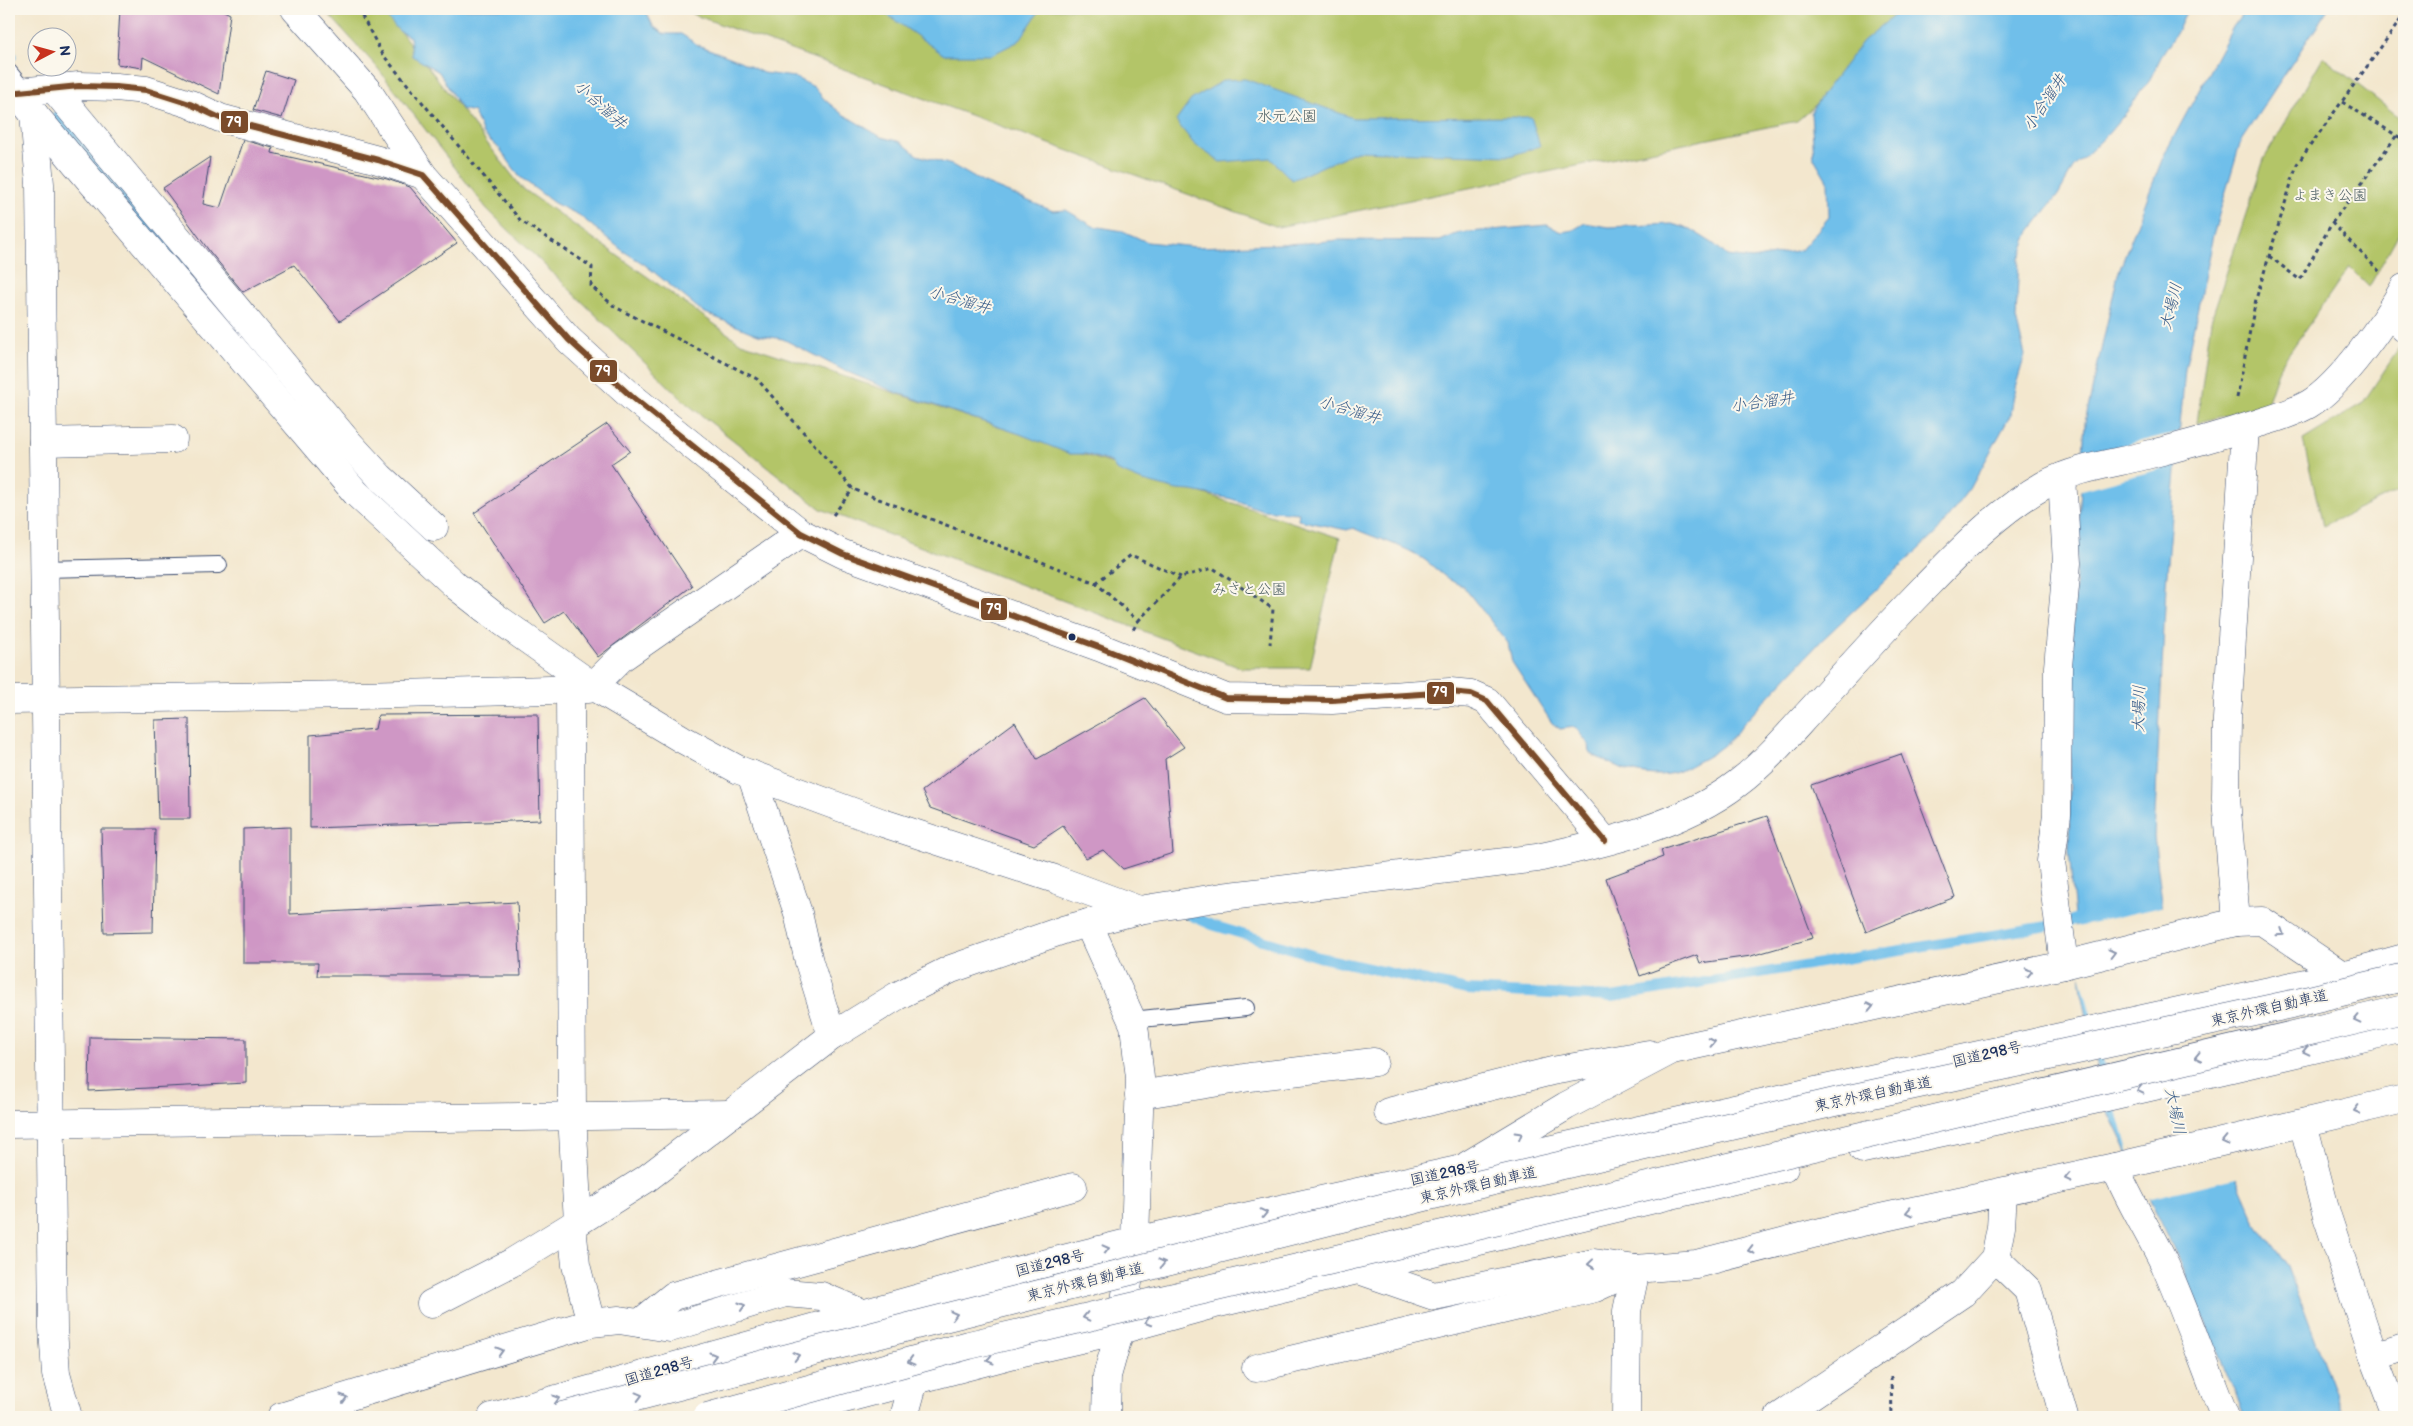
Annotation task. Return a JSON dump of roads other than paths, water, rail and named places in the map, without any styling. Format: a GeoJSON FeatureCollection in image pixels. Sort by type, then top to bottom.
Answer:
{"type":"FeatureCollection","features":[{"type":"Feature","properties":{"kind":"main road"},"geometry":{"type":"LineString","coordinates":[[295,9],[367,90],[423,175],[569,340],[632,397],[801,533],[843,554],[1119,656],[1226,698],[1332,700],[1450,692],[1471,694],[1487,701],[1605,842]]}},
{"type":"Feature","properties":{"kind":"main road"},"geometry":{"type":"LineString","coordinates":[[19,93],[88,86],[146,90],[190,104],[220,118],[378,160],[423,175]]}},
{"type":"Feature","properties":{"kind":"main road"},"geometry":{"type":"LineString","coordinates":[[54,89],[346,440],[380,477],[434,527]]}},
{"type":"Feature","properties":{"kind":"main road"},"geometry":{"type":"LineString","coordinates":[[19,93],[40,184],[50,1124],[56,1374],[68,1417]]}},
{"type":"Feature","properties":{"kind":"main road"},"geometry":{"type":"LineString","coordinates":[[19,93],[356,493],[456,586],[587,688],[752,774],[883,823],[1037,873],[1139,910]]}},
{"type":"Feature","properties":{"kind":"main road"},"geometry":{"type":"LineString","coordinates":[[431,1304],[511,1263],[646,1179],[832,1036],[897,996],[951,969],[1088,923],[1139,910],[1222,897],[1537,858],[1605,842],[1644,830],[1698,808],[1738,783],[1787,736],[1956,554],[2004,512],[2035,490],[2068,475],[2229,433],[2290,413],[2310,403],[2330,388],[2401,304]]}},
{"type":"Feature","properties":{"kind":"main road"},"geometry":{"type":"LineString","coordinates":[[2229,433],[2226,798],[2236,922]]}},
{"type":"Feature","properties":{"kind":"main road"},"geometry":{"type":"LineString","coordinates":[[43,442],[173,439]]}},
{"type":"Feature","properties":{"kind":"main road"},"geometry":{"type":"LineString","coordinates":[[2064,965],[2051,861],[2056,815],[2058,667],[2067,563],[2068,475]]}},
{"type":"Feature","properties":{"kind":"main road"},"geometry":{"type":"LineString","coordinates":[[9,700],[587,688],[621,658],[801,533]]}},
{"type":"Feature","properties":{"kind":"main road"},"geometry":{"type":"LineString","coordinates":[[587,688],[572,1115],[576,1264],[591,1323]]}},
{"type":"Feature","properties":{"kind":"main road"},"geometry":{"type":"LineString","coordinates":[[752,774],[798,913],[809,962],[832,1036]]}},
{"type":"Feature","properties":{"kind":"main road"},"geometry":{"type":"LineString","coordinates":[[1388,1112],[1552,1071],[1672,1050],[2064,965],[2236,922],[2262,921],[2342,975]]}},
{"type":"Feature","properties":{"kind":"main road"},"geometry":{"type":"LineString","coordinates":[[1088,923],[1132,1020],[1140,1078],[1135,1241],[1120,1330],[1107,1376],[1106,1417]]}},
{"type":"Feature","properties":{"kind":"main road","name":"国道298号"},"geometry":{"type":"LineString","coordinates":[[492,1417],[1027,1268],[1135,1241],[2240,998],[2342,975],[2404,958]]}},
{"type":"Feature","properties":{"kind":"main road","name":"東京外環自動車道"},"geometry":{"type":"LineString","coordinates":[[558,1417],[916,1325],[1425,1198],[1835,1102],[2292,1004],[2404,977]]}},
{"type":"Feature","properties":{"kind":"main road","name":"東京外環自動車道"},"geometry":{"type":"LineString","coordinates":[[707,1417],[979,1342],[2404,1009]]}},
{"type":"Feature","properties":{"kind":"main road"},"geometry":{"type":"LineString","coordinates":[[776,1417],[1018,1353],[1120,1330],[1207,1306],[1868,1148],[2098,1099],[2404,1028]]}},
{"type":"Feature","properties":{"kind":"main road"},"geometry":{"type":"LineString","coordinates":[[1462,1169],[1566,1106],[1672,1050]]}},
{"type":"Feature","properties":{"kind":"main road"},"geometry":{"type":"LineString","coordinates":[[1139,1094],[1250,1077],[1374,1062]]}},
{"type":"Feature","properties":{"kind":"main road"},"geometry":{"type":"LineString","coordinates":[[1359,1270],[1434,1296],[1594,1263],[1636,1269],[1696,1264],[1848,1225],[2115,1167],[2404,1099]]}},
{"type":"Feature","properties":{"kind":"main road"},"geometry":{"type":"LineString","coordinates":[[9,1124],[731,1114]]}},
{"type":"Feature","properties":{"kind":"main road"},"geometry":{"type":"LineString","coordinates":[[2303,1123],[2327,1216],[2374,1357],[2397,1417]]}},
{"type":"Feature","properties":{"kind":"main road"},"geometry":{"type":"LineString","coordinates":[[2115,1167],[2125,1191],[2149,1232],[2170,1277],[2225,1417]]}},
{"type":"Feature","properties":{"kind":"main road"},"geometry":{"type":"LineString","coordinates":[[640,1323],[673,1296],[1072,1187]]}},
{"type":"Feature","properties":{"kind":"main road"},"geometry":{"type":"LineString","coordinates":[[1779,1417],[1963,1294],[1995,1258],[2002,1227],[2003,1192]]}},
{"type":"Feature","properties":{"kind":"main road"},"geometry":{"type":"LineString","coordinates":[[1995,1258],[2028,1290],[2064,1417]]}},
{"type":"Feature","properties":{"kind":"main road"},"geometry":{"type":"LineString","coordinates":[[1256,1368],[1595,1288],[1636,1269]]}},
{"type":"Feature","properties":{"kind":"main road"},"geometry":{"type":"LineString","coordinates":[[1626,1417],[1627,1310],[1636,1269]]}},
{"type":"Feature","properties":{"kind":"main road"},"geometry":{"type":"LineString","coordinates":[[281,1417],[591,1323],[619,1320],[670,1328],[785,1293],[821,1296],[864,1314]]}},
{"type":"Feature","properties":{"kind":"main road"},"geometry":{"type":"LineString","coordinates":[[2374,1357],[2404,1348]]}},
{"type":"Feature","properties":{"kind":"main road"},"geometry":{"type":"LineString","coordinates":[[904,1417],[914,1381]]}},
{"type":"Feature","properties":{"kind":"lane"},"geometry":{"type":"LineString","coordinates":[[43,569],[219,565]]}},
{"type":"Feature","properties":{"kind":"lane"},"geometry":{"type":"LineString","coordinates":[[1132,1020],[1246,1008]]}},
{"type":"Feature","properties":{"kind":"water","name":"小合溜井"},"geometry":{"type":"Polygon","coordinates":[[[379,9],[645,9],[653,26],[664,34],[681,34],[698,45],[740,61],[763,73],[794,77],[814,87],[825,100],[841,113],[881,137],[901,142],[917,155],[952,165],[982,182],[1053,211],[1066,210],[1093,226],[1123,231],[1147,242],[1196,247],[1339,240],[1440,241],[1459,233],[1547,225],[1562,232],[1573,230],[1585,223],[1609,227],[1672,224],[1690,229],[1714,244],[1727,256],[1752,259],[1801,250],[1829,217],[1828,182],[1814,158],[1811,113],[1822,95],[1863,41],[1902,9],[2188,9],[2148,83],[2108,134],[2073,168],[2058,195],[2030,231],[2019,259],[2016,319],[2025,355],[2015,388],[2011,414],[1970,489],[1936,533],[1822,640],[1723,746],[1680,771],[1663,775],[1652,775],[1630,771],[1599,758],[1590,753],[1589,745],[1575,727],[1560,729],[1552,723],[1512,662],[1508,643],[1463,586],[1447,578],[1425,560],[1408,550],[1353,528],[1347,530],[1298,520],[1299,513],[1262,510],[1232,499],[1177,490],[1140,480],[1116,470],[1111,462],[1086,454],[1070,454],[1020,434],[895,392],[843,370],[783,339],[758,335],[703,312],[579,215],[554,203],[520,177],[500,149],[483,134],[474,112],[461,109],[439,72],[412,56],[410,37],[399,31],[379,9]]]}},
{"type":"Feature","properties":{"kind":"water"},"geometry":{"type":"Polygon","coordinates":[[[879,9],[1039,9],[1019,41],[991,55],[944,55],[879,9]]]}},
{"type":"Feature","properties":{"kind":"water","name":"大場川"},"geometry":{"type":"Polygon","coordinates":[[[2246,9],[2328,9],[2241,140],[2213,235],[2185,369],[2166,585],[2154,837],[2170,967],[2194,1082],[2255,1221],[2288,1267],[2344,1417],[2245,1417],[2182,1266],[2106,1108],[2082,993],[2069,851],[2072,638],[2085,422],[2118,274],[2163,157],[2233,27],[2246,9]]]}},
{"type":"Feature","properties":{"kind":"water"},"geometry":{"type":"Polygon","coordinates":[[[1245,79],[1353,118],[1531,117],[1540,146],[1510,156],[1357,151],[1292,180],[1270,158],[1220,162],[1194,144],[1176,121],[1191,100],[1224,80],[1245,79]]]}},
{"type":"Feature","properties":{"kind":"waterway"},"geometry":{"type":"LineString","coordinates":[[9,51],[12,56]]}},
{"type":"Feature","properties":{"kind":"waterway"},"geometry":{"type":"LineString","coordinates":[[57,116],[209,297]]}},
{"type":"Feature","properties":{"kind":"waterway"},"geometry":{"type":"LineString","coordinates":[[1187,914],[1212,925],[1319,957],[1467,990],[1612,997],[2066,923],[2088,915]]}},
{"type":"Feature","properties":{"kind":"park label","name":"水元公園"},"geometry":{"type":"Point","coordinates":[1287,116]}},
{"type":"Feature","properties":{"kind":"park label","name":"よまき公園"},"geometry":{"type":"Point","coordinates":[2330,195]}},
{"type":"Feature","properties":{"kind":"park label","name":"みさと公園"},"geometry":{"type":"Point","coordinates":[1249,589]}}]}
